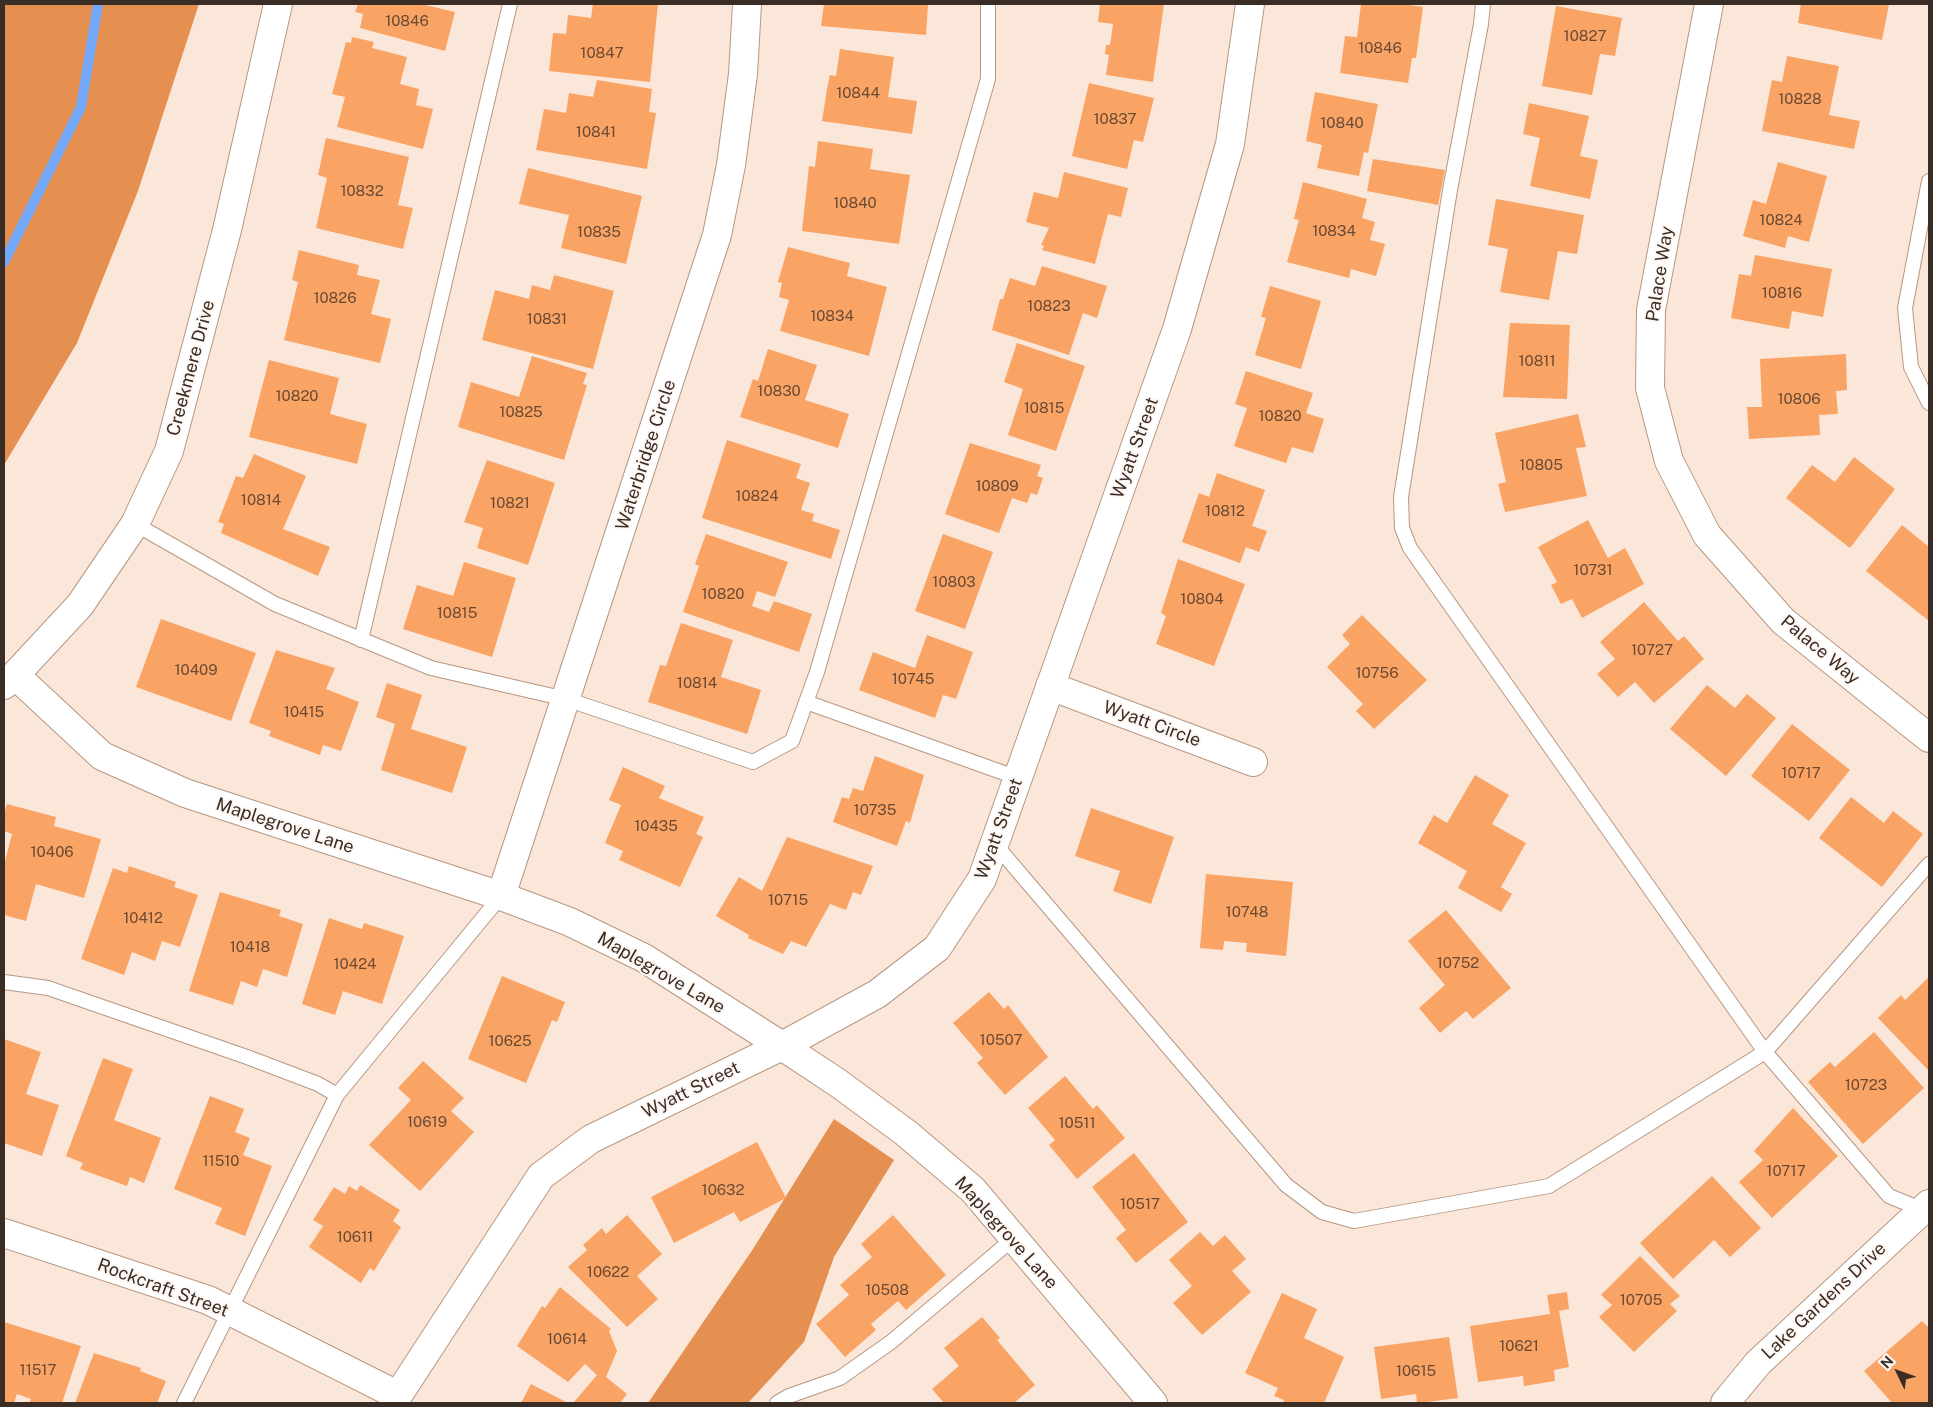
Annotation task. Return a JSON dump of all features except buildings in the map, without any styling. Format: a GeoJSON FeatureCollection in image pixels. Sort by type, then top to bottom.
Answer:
{"type":"FeatureCollection","features":[{"type":"Feature","properties":{"kind":"street","name":"Creekmere Drive"},"geometry":{"type":"LineString","coordinates":[[10,680],[80,605],[136,524],[169,451],[227,230],[278,4]]}},
{"type":"Feature","properties":{"kind":"street","name":"Waterbridge Circle"},"geometry":{"type":"LineString","coordinates":[[501,896],[717,235],[731,165],[743,74],[747,4]]}},
{"type":"Feature","properties":{"kind":"street","name":"Wyatt Street"},"geometry":{"type":"LineString","coordinates":[[395,1399],[541,1176],[591,1139],[782,1046],[877,994],[937,948],[982,879],[1177,329],[1230,144],[1250,4]]}},
{"type":"Feature","properties":{"kind":"street","name":"Palace Way"},"geometry":{"type":"LineString","coordinates":[[1709,4],[1651,310],[1650,388],[1669,461],[1707,535],[1783,621],[1929,738]]}},
{"type":"Feature","properties":{"kind":"street","name":"Maplegrove Lane"},"geometry":{"type":"LineString","coordinates":[[10,680],[102,756],[186,793],[501,896],[570,922],[644,958],[838,1083],[906,1133],[973,1190],[1145,1401]]}},
{"type":"Feature","properties":{"kind":"street","name":"Wyatt Circle"},"geometry":{"type":"LineString","coordinates":[[1050,686],[1253,762]]}},
{"type":"Feature","properties":{"kind":"street","name":"Lake Gardens Drive"},"geometry":{"type":"LineString","coordinates":[[1725,1403],[1758,1363],[1927,1210]]}},
{"type":"Feature","properties":{"kind":"street","name":"Rockcraft Street"},"geometry":{"type":"LineString","coordinates":[[4,1233],[208,1300],[395,1399]]}},
{"type":"Feature","properties":{"kind":"lane"},"geometry":{"type":"LineString","coordinates":[[361,640],[510,4]]}},
{"type":"Feature","properties":{"kind":"lane"},"geometry":{"type":"LineString","coordinates":[[136,524],[275,604],[431,668],[566,699],[753,762],[792,741],[817,672],[988,79],[988,4]]}},
{"type":"Feature","properties":{"kind":"lane"},"geometry":{"type":"LineString","coordinates":[[1482,4],[1481,24],[1450,190],[1401,497],[1402,528],[1410,548],[1765,1052],[1889,1196],[1927,1210]]}},
{"type":"Feature","properties":{"kind":"lane"},"geometry":{"type":"LineString","coordinates":[[1929,181],[1906,308],[1911,367],[1929,403]]}},
{"type":"Feature","properties":{"kind":"lane"},"geometry":{"type":"LineString","coordinates":[[806,702],[1018,778]]}},
{"type":"Feature","properties":{"kind":"lane"},"geometry":{"type":"LineString","coordinates":[[994,843],[1286,1185],[1322,1212],[1354,1221],[1549,1186],[1765,1052],[1929,864]]}},
{"type":"Feature","properties":{"kind":"lane"},"geometry":{"type":"LineString","coordinates":[[184,1403],[337,1094],[501,896]]}},
{"type":"Feature","properties":{"kind":"lane"},"geometry":{"type":"LineString","coordinates":[[4,982],[48,988],[67,994],[247,1057],[318,1084],[337,1094]]}},
{"type":"Feature","properties":{"kind":"lane"},"geometry":{"type":"LineString","coordinates":[[777,1403],[789,1396],[840,1378],[891,1342],[1014,1238]]}},
{"type":"Feature","properties":{"kind":"shaded area"},"geometry":{"type":"Polygon","coordinates":[[[4,4],[199,4],[138,191],[77,343],[4,465],[4,4]]]}},
{"type":"Feature","properties":{"kind":"shaded area"},"geometry":{"type":"Polygon","coordinates":[[[834,1119],[894,1160],[834,1257],[804,1342],[748,1403],[648,1403],[753,1249],[834,1119]]]}},
{"type":"Feature","properties":{"kind":"waterway"},"geometry":{"type":"LineString","coordinates":[[4,262],[81,107],[98,4]]}}]}
